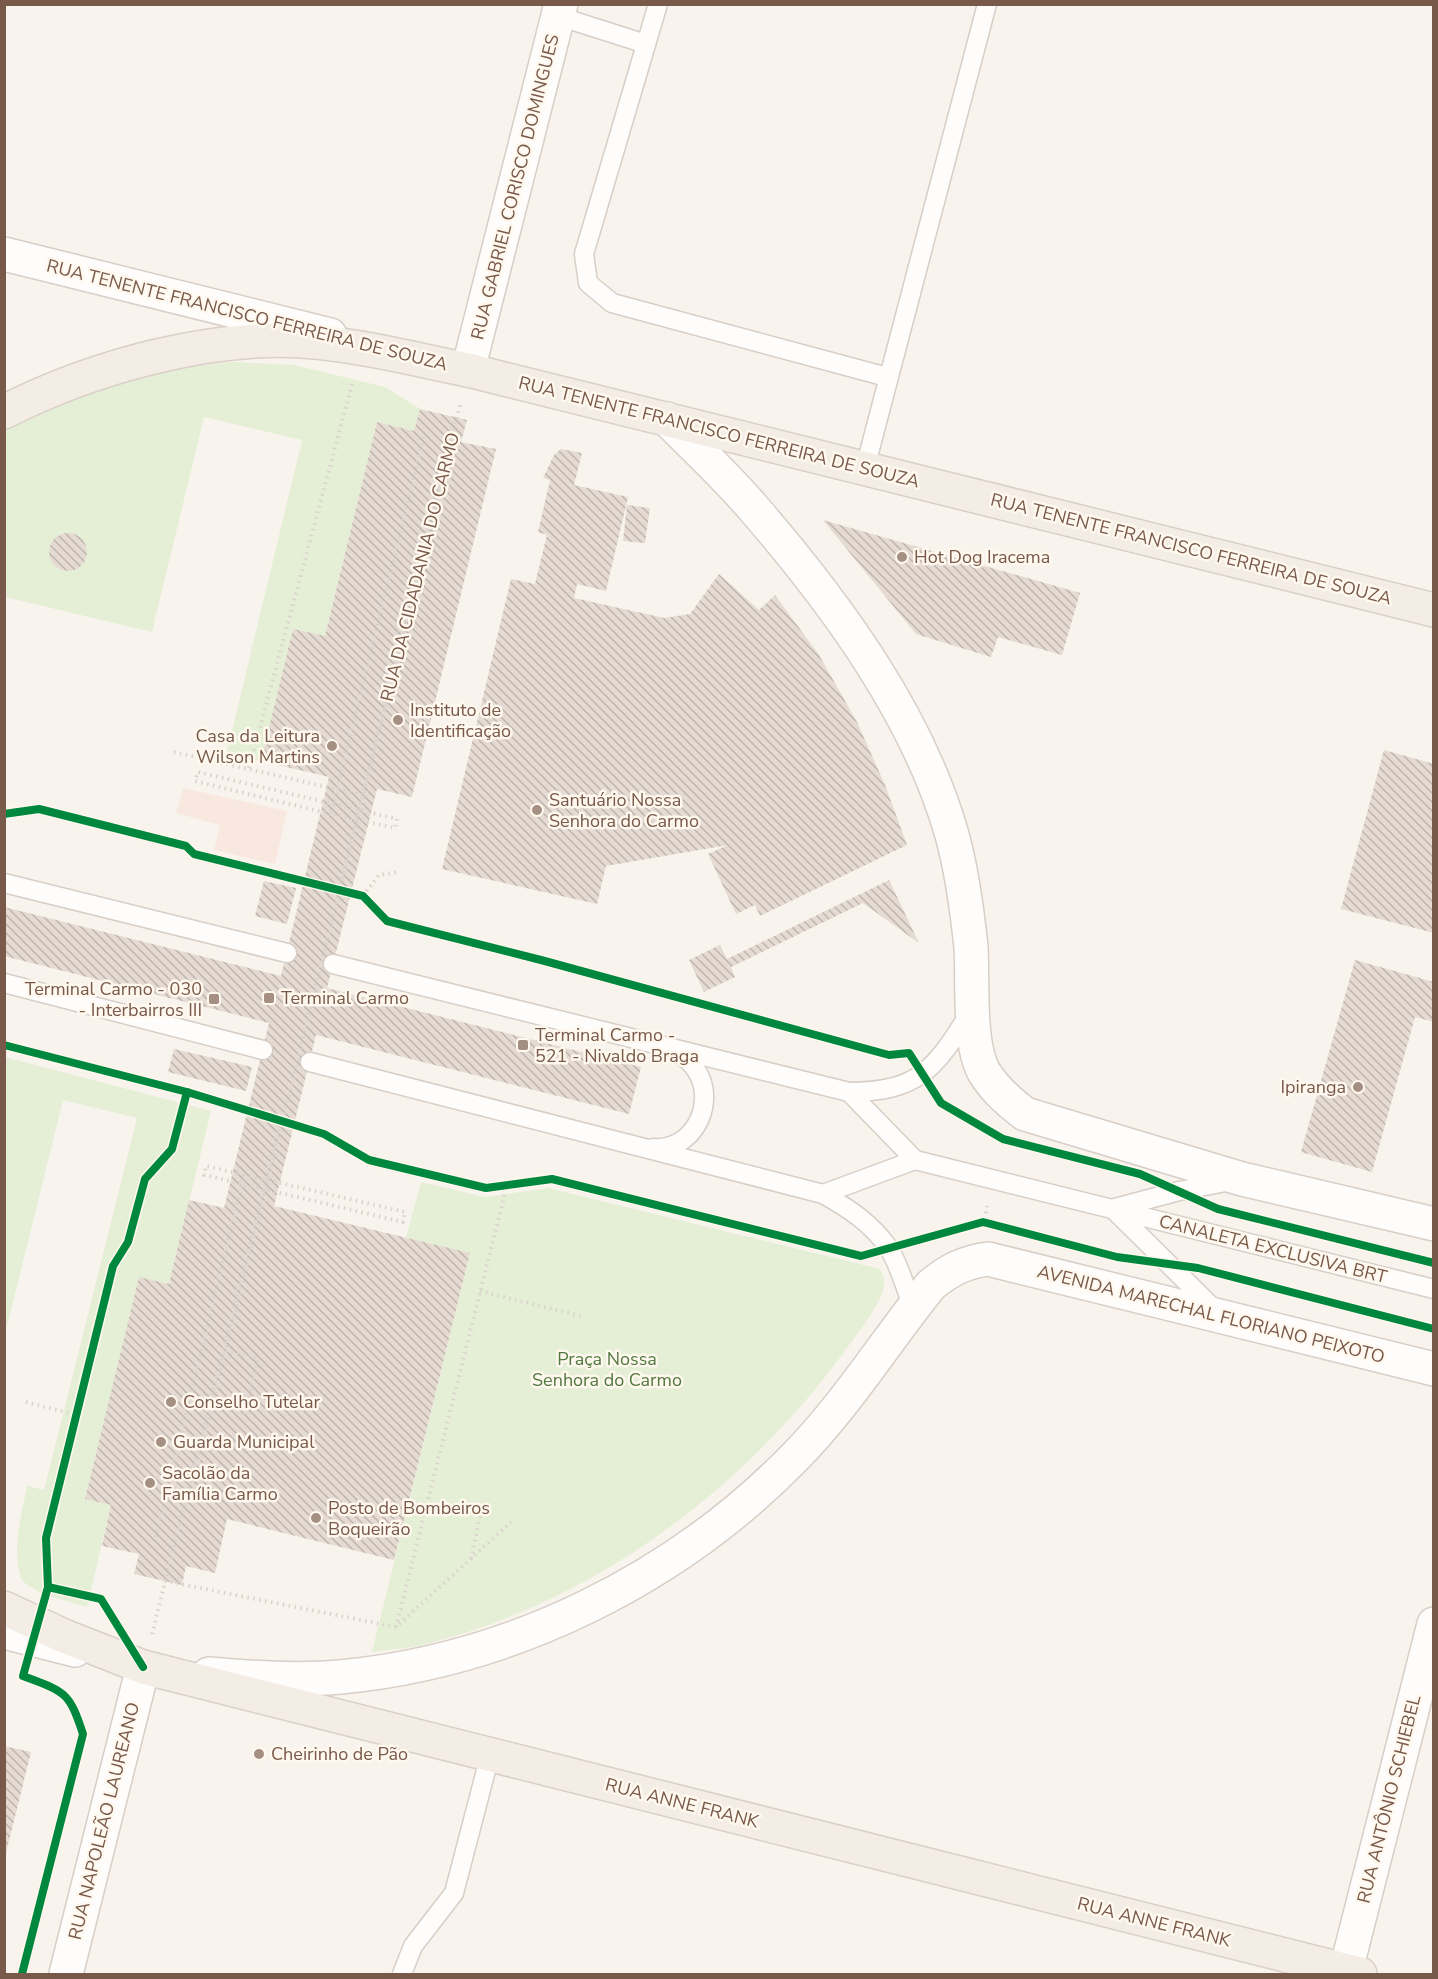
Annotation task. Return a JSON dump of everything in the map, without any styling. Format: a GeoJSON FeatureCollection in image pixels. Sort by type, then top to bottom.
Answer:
{"type":"FeatureCollection","features":[{"type":"Feature","properties":{"kind":"main road"},"geometry":{"type":"LineString","coordinates":[[4,412],[74,382],[122,366],[205,347],[264,340],[316,342],[468,370]]}},
{"type":"Feature","properties":{"kind":"main road","name":"RUA TENENTE FRANCISCO FERREIRA DE SOUZA"},"geometry":{"type":"LineString","coordinates":[[468,370],[1434,610]]}},
{"type":"Feature","properties":{"kind":"main road"},"geometry":{"type":"LineString","coordinates":[[4,1608],[64,1636],[143,1667]]}},
{"type":"Feature","properties":{"kind":"main road","name":"RUA ANNE FRANK"},"geometry":{"type":"LineString","coordinates":[[143,1667],[1351,1973]]}},
{"type":"Feature","properties":{"kind":"street","name":"RUA GABRIEL CORISCO DOMINGUES"},"geometry":{"type":"LineString","coordinates":[[468,370],[559,10]]}},
{"type":"Feature","properties":{"kind":"street","name":"RUA TENENTE FRANCISCO FERREIRA DE SOUZA"},"geometry":{"type":"LineString","coordinates":[[4,254],[468,370]]}},
{"type":"Feature","properties":{"kind":"street"},"geometry":{"type":"LineString","coordinates":[[667,419],[755,510],[821,592],[869,659],[908,725],[935,785],[952,835],[965,894],[971,947],[975,1040],[983,1071],[1000,1095],[1025,1114],[1242,1179],[1434,1224]]}},
{"type":"Feature","properties":{"kind":"street","name":"AVENIDA MARECHAL FLORIANO PEIXOTO"},"geometry":{"type":"LineString","coordinates":[[913,1307],[931,1285],[949,1270],[971,1261],[988,1259],[1434,1368]]}},
{"type":"Feature","properties":{"kind":"street"},"geometry":{"type":"LineString","coordinates":[[143,1667],[265,1679],[338,1677],[441,1660],[494,1645],[565,1617],[642,1577],[701,1540],[747,1504],[795,1458],[845,1399],[913,1307]]}},
{"type":"Feature","properties":{"kind":"street","name":"RUA ANTÔNIO SCHIEBEL"},"geometry":{"type":"LineString","coordinates":[[1351,1973],[1434,1624]]}},
{"type":"Feature","properties":{"kind":"street","name":"RUA ANNE FRANK"},"geometry":{"type":"LineString","coordinates":[[4,1632],[143,1667]]}},
{"type":"Feature","properties":{"kind":"street","name":"RUA NAPOLEÃO LAUREANO"},"geometry":{"type":"LineString","coordinates":[[66,1974],[143,1667]]}},
{"type":"Feature","properties":{"kind":"lane"},"geometry":{"type":"LineString","coordinates":[[658,4],[584,254],[588,283],[612,303],[887,377]]}},
{"type":"Feature","properties":{"kind":"lane"},"geometry":{"type":"LineString","coordinates":[[865,468],[887,377],[987,4]]}},
{"type":"Feature","properties":{"kind":"lane"},"geometry":{"type":"LineString","coordinates":[[559,10],[646,44]]}},
{"type":"Feature","properties":{"kind":"lane"},"geometry":{"type":"LineString","coordinates":[[4,883],[287,953]]}},
{"type":"Feature","properties":{"kind":"lane"},"geometry":{"type":"LineString","coordinates":[[333,964],[849,1092],[874,1092],[902,1085],[924,1074],[946,1051],[974,1007]]}},
{"type":"Feature","properties":{"kind":"lane"},"geometry":{"type":"LineString","coordinates":[[4,983],[262,1050]]}},
{"type":"Feature","properties":{"kind":"lane"},"geometry":{"type":"LineString","coordinates":[[642,1148],[662,1149],[680,1143],[694,1130],[703,1113],[705,1093],[700,1075],[688,1060],[672,1048]]}},
{"type":"Feature","properties":{"kind":"lane"},"geometry":{"type":"LineString","coordinates":[[310,1062],[823,1194],[870,1225],[889,1248],[913,1307]]}},
{"type":"Feature","properties":{"kind":"lane"},"geometry":{"type":"LineString","coordinates":[[823,1194],[915,1160],[849,1092]]}},
{"type":"Feature","properties":{"kind":"lane","name":"CANALETA EXCLUSIVA BRT"},"geometry":{"type":"LineString","coordinates":[[915,1160],[1434,1289]]}},
{"type":"Feature","properties":{"kind":"lane","name":"CANALETA EXCLUSIVA BRT"},"geometry":{"type":"LineString","coordinates":[[1113,1209],[1179,1191],[1242,1179]]}},
{"type":"Feature","properties":{"kind":"lane","name":"CANALETA EXCLUSIVA BRT"},"geometry":{"type":"LineString","coordinates":[[1113,1209],[1221,1317]]}},
{"type":"Feature","properties":{"kind":"lane"},"geometry":{"type":"LineString","coordinates":[[402,1974],[413,1946],[454,1893],[490,1755]]}},
{"type":"Feature","properties":{"kind":"path"},"geometry":{"type":"LineString","coordinates":[[249,768],[362,349]]}},
{"type":"Feature","properties":{"kind":"path"},"geometry":{"type":"LineString","coordinates":[[331,814],[425,433]]}},
{"type":"Feature","properties":{"kind":"path"},"geometry":{"type":"LineString","coordinates":[[143,1667],[268,1180],[448,451]]}},
{"type":"Feature","properties":{"kind":"path"},"geometry":{"type":"LineString","coordinates":[[174,752],[362,795]]}},
{"type":"Feature","properties":{"kind":"path"},"geometry":{"type":"LineString","coordinates":[[198,772],[358,810],[397,819],[395,828],[195,781],[198,772]]}},
{"type":"Feature","properties":{"kind":"path"},"geometry":{"type":"LineString","coordinates":[[351,893],[379,875],[398,872]]}},
{"type":"Feature","properties":{"kind":"path"},"geometry":{"type":"LineString","coordinates":[[328,888],[351,893],[371,904]]}},
{"type":"Feature","properties":{"kind":"path"},"geometry":{"type":"LineString","coordinates":[[175,1089],[198,1095]]}},
{"type":"Feature","properties":{"kind":"path"},"geometry":{"type":"LineString","coordinates":[[38,1623],[48,1587],[46,1538],[113,1266],[128,1242],[145,1179],[172,1149],[187,1092]]}},
{"type":"Feature","properties":{"kind":"path"},"geometry":{"type":"LineString","coordinates":[[271,1117],[291,1123]]}},
{"type":"Feature","properties":{"kind":"path"},"geometry":{"type":"LineString","coordinates":[[195,1466],[211,1411],[280,1120]]}},
{"type":"Feature","properties":{"kind":"path"},"geometry":{"type":"LineString","coordinates":[[206,1166],[244,1175],[405,1212],[403,1222],[204,1175],[206,1166]]}},
{"type":"Feature","properties":{"kind":"path"},"geometry":{"type":"LineString","coordinates":[[156,1537],[244,1175]]}},
{"type":"Feature","properties":{"kind":"path"},"geometry":{"type":"LineString","coordinates":[[496,1186],[518,1183]]}},
{"type":"Feature","properties":{"kind":"path"},"geometry":{"type":"LineString","coordinates":[[396,1627],[507,1185]]}},
{"type":"Feature","properties":{"kind":"path"},"geometry":{"type":"LineString","coordinates":[[973,1224],[983,1222],[995,1224]]}},
{"type":"Feature","properties":{"kind":"path"},"geometry":{"type":"LineString","coordinates":[[480,1291],[581,1316]]}},
{"type":"Feature","properties":{"kind":"path"},"geometry":{"type":"LineString","coordinates":[[224,1351],[238,1354]]}},
{"type":"Feature","properties":{"kind":"path"},"geometry":{"type":"LineString","coordinates":[[224,1351],[258,1358],[243,1418]]}},
{"type":"Feature","properties":{"kind":"path"},"geometry":{"type":"LineString","coordinates":[[26,1402],[76,1415]]}},
{"type":"Feature","properties":{"kind":"path"},"geometry":{"type":"LineString","coordinates":[[188,1406],[211,1411]]}},
{"type":"Feature","properties":{"kind":"path"},"geometry":{"type":"LineString","coordinates":[[195,1466],[238,1476]]}},
{"type":"Feature","properties":{"kind":"path"},"geometry":{"type":"LineString","coordinates":[[471,1560],[480,1516]]}},
{"type":"Feature","properties":{"kind":"path"},"geometry":{"type":"LineString","coordinates":[[396,1627],[511,1522]]}},
{"type":"Feature","properties":{"kind":"path"},"geometry":{"type":"LineString","coordinates":[[165,1581],[396,1627]]}},
{"type":"Feature","properties":{"kind":"shaded area"},"geometry":{"type":"Polygon","coordinates":[[[183,788],[287,811],[275,864],[214,850],[220,825],[176,813],[183,788]]]}},
{"type":"Feature","properties":{"kind":"green space"},"geometry":{"type":"Polygon","coordinates":[[[232,362],[294,365],[385,387],[420,409],[414,431],[377,422],[325,636],[293,629],[261,761],[227,752],[302,440],[204,417],[152,632],[5,597],[5,425],[111,386],[177,369],[232,362]]]}},
{"type":"Feature","properties":{"kind":"green space"},"geometry":{"type":"Polygon","coordinates":[[[5,1057],[211,1111],[169,1284],[139,1278],[85,1499],[111,1505],[87,1607],[42,1594],[22,1581],[17,1558],[18,1534],[27,1486],[44,1490],[137,1118],[63,1100],[5,1334],[5,1057]]]}},
{"type":"Feature","properties":{"kind":"green space","name":"Praça Nossa Senhora do Carmo"},"geometry":{"type":"Polygon","coordinates":[[[421,1182],[485,1197],[548,1188],[880,1269],[884,1286],[867,1320],[804,1402],[760,1450],[712,1494],[660,1534],[605,1570],[548,1600],[488,1625],[420,1646],[372,1652],[470,1254],[406,1238],[421,1182]]]}},
{"type":"Feature","properties":{"kind":"building"},"geometry":{"type":"Polygon","coordinates":[[[420,409],[467,420],[461,442],[496,449],[412,797],[377,789],[327,988],[641,1067],[629,1114],[316,1035],[274,1206],[470,1253],[394,1560],[227,1519],[215,1573],[186,1566],[182,1585],[134,1574],[139,1554],[102,1546],[111,1505],[85,1499],[139,1277],[169,1284],[189,1200],[224,1208],[269,1023],[4,956],[4,907],[281,976],[329,777],[261,761],[293,629],[325,636],[377,422],[414,431],[420,409]]]}},
{"type":"Feature","properties":{"kind":"building"},"geometry":{"type":"Polygon","coordinates":[[[561,449],[582,453],[574,485],[628,497],[606,591],[577,584],[574,598],[664,618],[690,614],[719,574],[759,610],[775,595],[819,655],[857,722],[885,785],[907,845],[760,916],[755,905],[736,914],[708,854],[728,845],[606,866],[597,904],[442,869],[511,579],[535,584],[547,535],[538,532],[550,480],[543,478],[554,455],[561,449]]]}},
{"type":"Feature","properties":{"kind":"building"},"geometry":{"type":"Polygon","coordinates":[[[627,505],[650,508],[645,543],[623,541],[627,505]]]}},
{"type":"Feature","properties":{"kind":"building","name":"Hot Dog Iracema"},"geometry":{"type":"Polygon","coordinates":[[[823,520],[1080,593],[1062,655],[998,637],[991,657],[916,634],[823,520]]]}},
{"type":"Feature","properties":{"kind":"building"},"geometry":{"type":"Polygon","coordinates":[[[68,533],[82,538],[87,552],[82,566],[68,571],[54,566],[49,552],[54,538],[68,533]]]}},
{"type":"Feature","properties":{"kind":"building"},"geometry":{"type":"Polygon","coordinates":[[[1384,750],[1434,764],[1434,933],[1341,909],[1384,750]]]}},
{"type":"Feature","properties":{"kind":"building"},"geometry":{"type":"Polygon","coordinates":[[[889,880],[919,943],[863,903],[731,967],[735,977],[704,992],[689,960],[720,945],[727,959],[889,880]]]}},
{"type":"Feature","properties":{"kind":"building"},"geometry":{"type":"Polygon","coordinates":[[[264,881],[296,888],[287,924],[255,916],[264,881]]]}},
{"type":"Feature","properties":{"kind":"building","name":"Ipiranga"},"geometry":{"type":"Polygon","coordinates":[[[1355,960],[1434,982],[1434,1022],[1415,1017],[1372,1172],[1301,1152],[1355,960]]]}},
{"type":"Feature","properties":{"kind":"building"},"geometry":{"type":"Polygon","coordinates":[[[174,1049],[252,1067],[246,1091],[168,1072],[174,1049]]]}},
{"type":"Feature","properties":{"kind":"building"},"geometry":{"type":"Polygon","coordinates":[[[4,1746],[31,1752],[5,1857],[4,1857],[4,1746]]]}},
{"type":"Feature","properties":{"kind":"cycle path"},"geometry":{"type":"LineString","coordinates":[[4,814],[39,809],[186,846],[194,854],[363,896],[387,921],[541,960],[889,1055],[909,1053],[941,1103],[1003,1139],[1140,1174],[1218,1209],[1434,1263]]}},
{"type":"Feature","properties":{"kind":"cycle path"},"geometry":{"type":"LineString","coordinates":[[4,1045],[187,1092],[324,1134],[369,1160],[486,1188],[552,1179],[861,1256],[983,1222],[1117,1257],[1198,1268],[1434,1329]]}},
{"type":"Feature","properties":{"kind":"cycle path"},"geometry":{"type":"LineString","coordinates":[[22,1974],[83,1734],[74,1709],[64,1695],[23,1676],[48,1587],[46,1538],[113,1266],[128,1242],[145,1179],[172,1149],[187,1092]]}},
{"type":"Feature","properties":{"kind":"cycle path"},"geometry":{"type":"LineString","coordinates":[[48,1587],[101,1599],[143,1667]]}},
{"type":"Feature","properties":{"kind":"place","name":"Hot Dog Iracema"},"geometry":{"type":"Point","coordinates":[902,557]}},
{"type":"Feature","properties":{"kind":"place","name":"Instituto de Identificação"},"geometry":{"type":"Point","coordinates":[398,720]}},
{"type":"Feature","properties":{"kind":"place","name":"Casa da Leitura Wilson Martins"},"geometry":{"type":"Point","coordinates":[332,746]}},
{"type":"Feature","properties":{"kind":"place","name":"Santuário Nossa Senhora do Carmo"},"geometry":{"type":"Point","coordinates":[537,810]}},
{"type":"Feature","properties":{"kind":"place","name":"Terminal Carmo"},"geometry":{"type":"Point","coordinates":[269,998]}},
{"type":"Feature","properties":{"kind":"place","name":"Terminal Carmo - 030 - Interbairros III"},"geometry":{"type":"Point","coordinates":[214,999]}},
{"type":"Feature","properties":{"kind":"place","name":"Terminal Carmo - 521 - Nivaldo Braga"},"geometry":{"type":"Point","coordinates":[523,1045]}},
{"type":"Feature","properties":{"kind":"place","name":"Ipiranga"},"geometry":{"type":"Point","coordinates":[1358,1087]}},
{"type":"Feature","properties":{"kind":"place","name":"Conselho Tutelar"},"geometry":{"type":"Point","coordinates":[171,1402]}},
{"type":"Feature","properties":{"kind":"place","name":"Guarda Municipal"},"geometry":{"type":"Point","coordinates":[161,1442]}},
{"type":"Feature","properties":{"kind":"place","name":"Sacolão da Família Carmo"},"geometry":{"type":"Point","coordinates":[150,1483]}},
{"type":"Feature","properties":{"kind":"place","name":"Posto de Bombeiros Boqueirão"},"geometry":{"type":"Point","coordinates":[316,1518]}},
{"type":"Feature","properties":{"kind":"place","name":"Cheirinho de Pão"},"geometry":{"type":"Point","coordinates":[259,1754]}}]}
